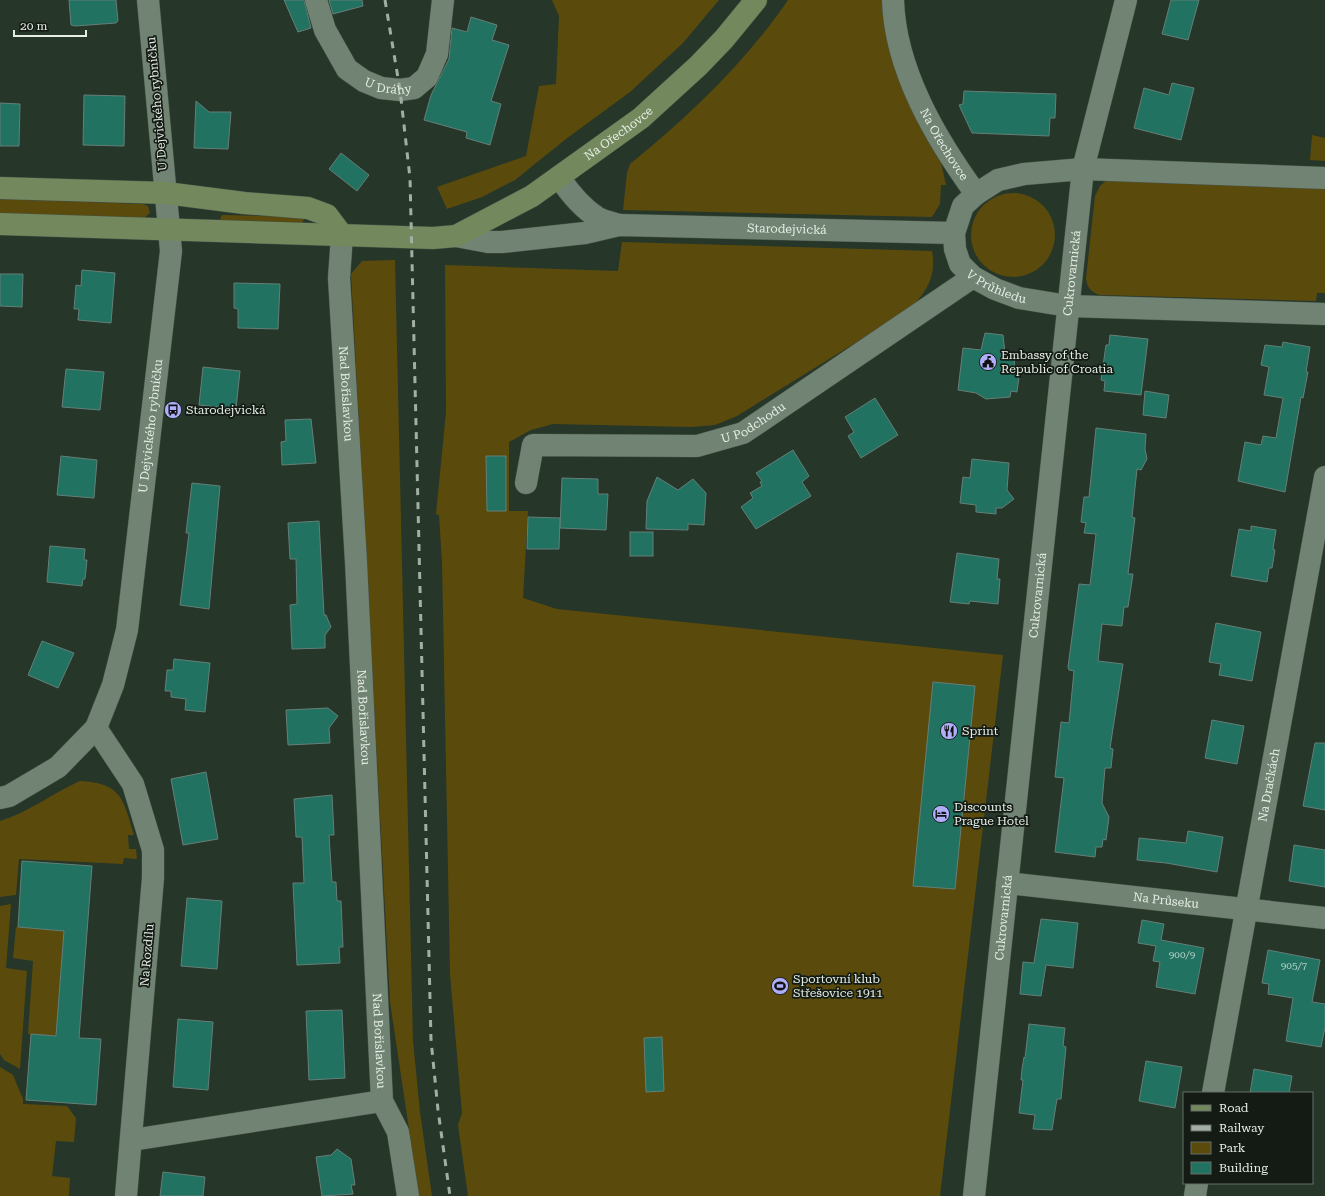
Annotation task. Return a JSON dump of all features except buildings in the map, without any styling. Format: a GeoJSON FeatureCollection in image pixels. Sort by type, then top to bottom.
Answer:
{"type":"FeatureCollection","features":[{"type":"Feature","properties":{"kind":"street","name":"U Dejvického rybníčku"},"geometry":{"type":"LineString","coordinates":[[0,798],[9,796],[58,767],[96,728],[113,686],[127,630],[169,272],[170,230],[148,0]]}},
{"type":"Feature","properties":{"kind":"street","name":"U Dráhy"},"geometry":{"type":"LineString","coordinates":[[316,0],[325,30],[347,69],[364,81],[381,88],[400,90],[414,88],[427,77],[438,54],[444,0]]}},
{"type":"Feature","properties":{"kind":"street","name":"Na Ořechovce"},"geometry":{"type":"LineString","coordinates":[[456,236],[532,196],[641,118],[670,93],[724,39],[756,0]]}},
{"type":"Feature","properties":{"kind":"street","name":"Na Ořechovce"},"geometry":{"type":"LineString","coordinates":[[893,0],[896,33],[909,78],[949,157],[976,194]]}},
{"type":"Feature","properties":{"kind":"street","name":"Cukrovarnická"},"geometry":{"type":"LineString","coordinates":[[974,1196],[1083,169],[1126,0]]}},
{"type":"Feature","properties":{"kind":"street","name":"V Průhledu"},"geometry":{"type":"LineString","coordinates":[[1325,178],[1083,169],[1024,174],[998,180],[976,194],[963,206],[954,233],[955,249],[960,264],[973,276],[995,289],[1020,298],[1068,306],[1325,314]]}},
{"type":"Feature","properties":{"kind":"street","name":"Starodejvická"},"geometry":{"type":"LineString","coordinates":[[559,177],[570,192],[586,209],[599,218],[619,225]]}},
{"type":"Feature","properties":{"kind":"street"},"geometry":{"type":"LineString","coordinates":[[0,188],[166,193],[318,210],[327,215],[342,235]]}},
{"type":"Feature","properties":{"kind":"street","name":"Starodejvická"},"geometry":{"type":"LineString","coordinates":[[0,224],[433,238],[456,236],[488,242],[502,242],[585,233],[619,225],[954,233]]}},
{"type":"Feature","properties":{"kind":"street","name":"Nad Bořislavkou"},"geometry":{"type":"LineString","coordinates":[[342,235],[339,278],[356,562],[382,1101],[398,1132],[408,1196]]}},
{"type":"Feature","properties":{"kind":"street","name":"U Podchodu"},"geometry":{"type":"LineString","coordinates":[[526,483],[533,445],[697,446],[743,433],[973,276]]}},
{"type":"Feature","properties":{"kind":"street","name":"Na Dračkách"},"geometry":{"type":"LineString","coordinates":[[1214,1092],[1325,477]]}},
{"type":"Feature","properties":{"kind":"street","name":"Na Rozdílu"},"geometry":{"type":"LineString","coordinates":[[96,728],[133,784],[153,850],[153,878],[132,1140],[126,1196]]}},
{"type":"Feature","properties":{"kind":"street","name":"Na Průseku"},"geometry":{"type":"LineString","coordinates":[[1007,883],[1325,918]]}},
{"type":"Feature","properties":{"kind":"street"},"geometry":{"type":"LineString","coordinates":[[132,1140],[382,1101]]}},
{"type":"Feature","properties":{"kind":"street"},"geometry":{"type":"LineString","coordinates":[[1195,1196],[1197,1184]]}},
{"type":"Feature","properties":{"kind":"green space"},"geometry":{"type":"Polygon","coordinates":[[[552,0],[719,0],[683,43],[630,92],[566,139],[515,180],[482,197],[447,209],[437,187],[526,156],[539,86],[556,84],[559,16],[552,0]]]}},
{"type":"Feature","properties":{"kind":"green space"},"geometry":{"type":"Polygon","coordinates":[[[788,0],[886,0],[940,158],[946,185],[941,185],[940,204],[932,217],[623,210],[627,173],[630,164],[674,127],[715,88],[735,67],[788,0]]]}},
{"type":"Feature","properties":{"kind":"green space"},"geometry":{"type":"Polygon","coordinates":[[[1312,135],[1325,138],[1325,161],[1310,160],[1312,135]]]}},
{"type":"Feature","properties":{"kind":"green space"},"geometry":{"type":"Polygon","coordinates":[[[1107,180],[1325,184],[1325,293],[1317,293],[1316,301],[1100,295],[1094,292],[1088,287],[1086,278],[1095,196],[1100,186],[1107,180]]]}},
{"type":"Feature","properties":{"kind":"green space"},"geometry":{"type":"Polygon","coordinates":[[[1013,193],[1029,196],[1043,205],[1052,219],[1055,235],[1052,251],[1043,265],[1029,274],[1013,277],[997,274],[983,265],[974,251],[971,235],[974,219],[983,205],[997,196],[1013,193]]]}},
{"type":"Feature","properties":{"kind":"green space"},"geometry":{"type":"Polygon","coordinates":[[[0,199],[143,204],[148,206],[150,213],[144,218],[0,214],[0,199]]]}},
{"type":"Feature","properties":{"kind":"green space"},"geometry":{"type":"Polygon","coordinates":[[[222,215],[301,217],[304,219],[302,223],[222,222],[220,219],[222,215]]]}},
{"type":"Feature","properties":{"kind":"green space"},"geometry":{"type":"Polygon","coordinates":[[[622,242],[932,251],[933,269],[928,284],[920,298],[907,311],[737,416],[715,425],[691,427],[553,424],[531,430],[509,442],[509,511],[528,511],[523,598],[557,609],[1003,655],[940,1196],[468,1196],[458,1125],[462,1113],[450,974],[442,562],[439,515],[436,514],[446,412],[445,265],[618,271],[622,242]],[[486,456],[487,511],[506,511],[506,456],[486,456]]]}},
{"type":"Feature","properties":{"kind":"green space"},"geometry":{"type":"Polygon","coordinates":[[[395,260],[413,1041],[420,1112],[432,1196],[419,1196],[390,1002],[351,274],[362,261],[395,260]]]}},
{"type":"Feature","properties":{"kind":"green space"},"geometry":{"type":"Polygon","coordinates":[[[80,781],[94,782],[105,785],[113,789],[119,795],[127,812],[134,835],[128,835],[129,849],[136,849],[137,859],[124,858],[123,864],[19,859],[16,895],[0,897],[0,821],[31,808],[80,781]]]}},
{"type":"Feature","properties":{"kind":"green space"},"geometry":{"type":"Polygon","coordinates":[[[11,904],[6,968],[27,971],[20,1069],[4,1060],[0,1054],[0,906],[11,904]]]}},
{"type":"Feature","properties":{"kind":"green space"},"geometry":{"type":"Polygon","coordinates":[[[16,927],[64,931],[56,1036],[28,1034],[33,961],[13,958],[16,927]]]}},
{"type":"Feature","properties":{"kind":"green space"},"geometry":{"type":"Polygon","coordinates":[[[0,1067],[13,1075],[23,1099],[23,1104],[67,1106],[76,1118],[74,1142],[56,1141],[52,1176],[70,1178],[69,1196],[0,1196],[0,1067]]]}},
{"type":"Feature","properties":{"kind":"railway"},"geometry":{"type":"LineString","coordinates":[[385,0],[400,90],[410,178],[431,1040],[438,1110],[450,1196]]}},
{"type":"Feature","properties":{"kind":"place","name":"Embassy of the Republic of Croatia"},"geometry":{"type":"Point","coordinates":[988,362]}},
{"type":"Feature","properties":{"kind":"place","name":"Starodejvická"},"geometry":{"type":"Point","coordinates":[173,410]}},
{"type":"Feature","properties":{"kind":"place","name":"Sprint"},"geometry":{"type":"Point","coordinates":[949,731]}},
{"type":"Feature","properties":{"kind":"place","name":"Discounts Prague Hotel"},"geometry":{"type":"Point","coordinates":[941,814]}},
{"type":"Feature","properties":{"kind":"place","name":"Sportovní klub Střešovice 1911"},"geometry":{"type":"Point","coordinates":[780,986]}}]}
